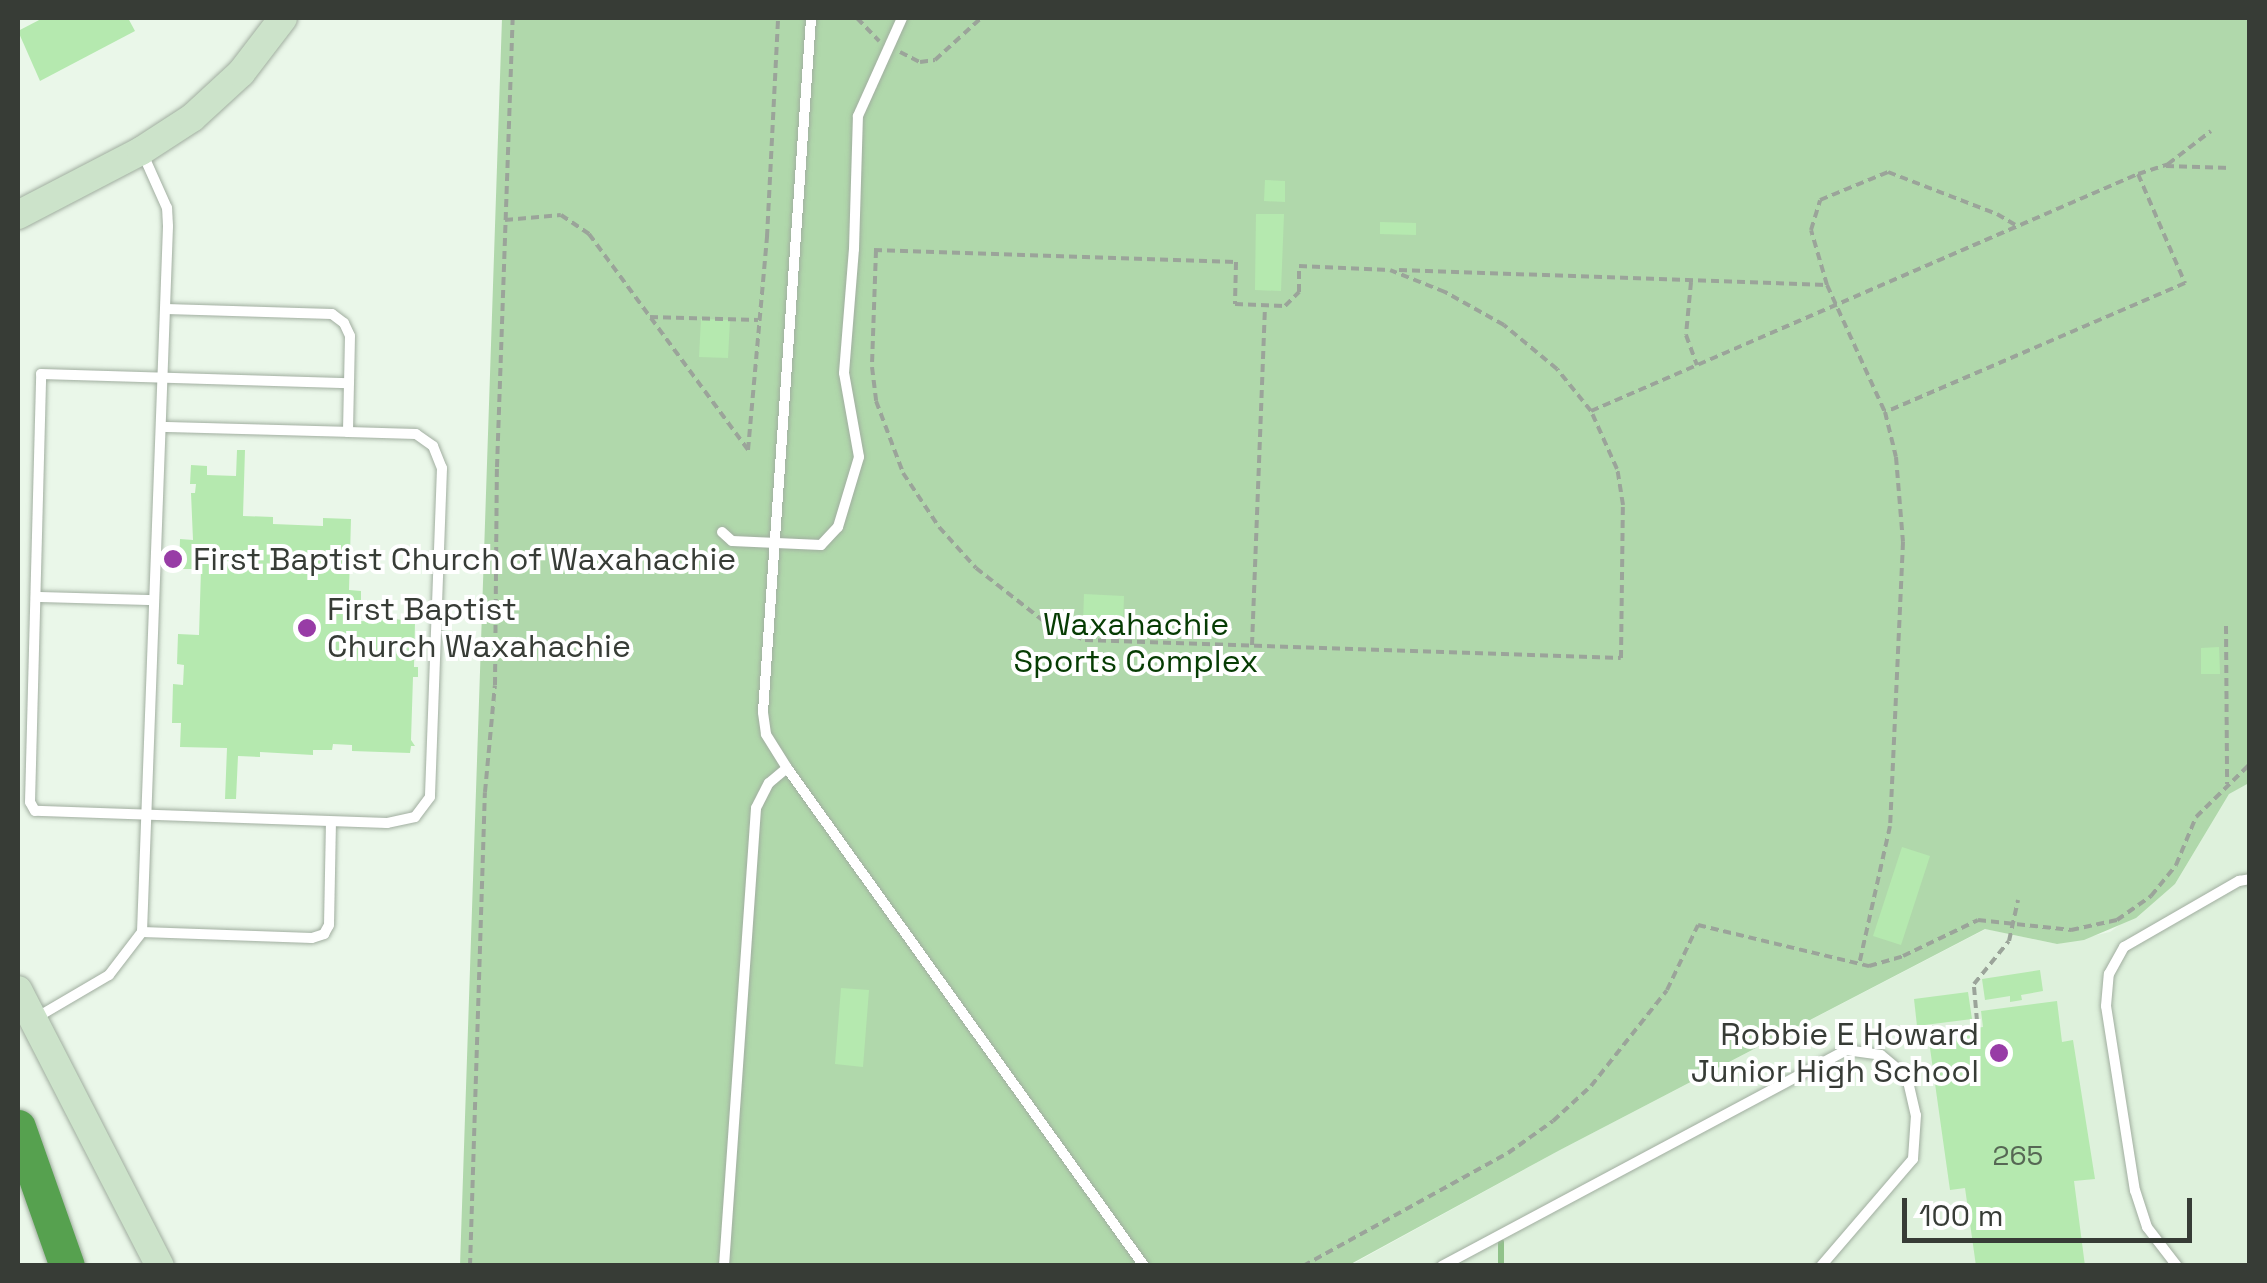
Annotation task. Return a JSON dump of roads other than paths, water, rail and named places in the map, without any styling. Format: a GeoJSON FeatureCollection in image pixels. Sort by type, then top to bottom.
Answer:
{"type":"FeatureCollection","features":[{"type":"Feature","properties":{"kind":"highway"},"geometry":{"type":"LineString","coordinates":[[18,1127],[67,1266]]}},
{"type":"Feature","properties":{"kind":"street"},"geometry":{"type":"LineString","coordinates":[[18,215],[142,151],[192,118],[241,73],[283,18]]}},
{"type":"Feature","properties":{"kind":"street"},"geometry":{"type":"LineString","coordinates":[[18,990],[160,1266]]}},
{"type":"Feature","properties":{"kind":"lane"},"geometry":{"type":"LineString","coordinates":[[811,18],[763,712],[766,734],[1144,1266]]}},
{"type":"Feature","properties":{"kind":"lane"},"geometry":{"type":"LineString","coordinates":[[722,532],[732,541],[821,544],[838,527],[859,457],[844,372],[854,250],[858,116],[902,18]]}},
{"type":"Feature","properties":{"kind":"lane"},"geometry":{"type":"LineString","coordinates":[[32,1019],[109,974],[142,932],[156,469],[163,427],[166,208],[142,151]]}},
{"type":"Feature","properties":{"kind":"lane"},"geometry":{"type":"LineString","coordinates":[[166,309],[332,314],[344,323],[350,336],[348,432]]}},
{"type":"Feature","properties":{"kind":"lane"},"geometry":{"type":"LineString","coordinates":[[163,427],[416,434],[433,446],[442,468],[430,796],[415,817],[387,823],[145,817],[46,813],[35,811],[30,802],[42,374],[349,383]]}},
{"type":"Feature","properties":{"kind":"lane"},"geometry":{"type":"LineString","coordinates":[[36,597],[152,600]]}},
{"type":"Feature","properties":{"kind":"lane"},"geometry":{"type":"LineString","coordinates":[[724,1266],[756,808],[769,783],[787,768]]}},
{"type":"Feature","properties":{"kind":"lane"},"geometry":{"type":"LineString","coordinates":[[142,932],[312,938],[324,934],[329,924],[331,822]]}},
{"type":"Feature","properties":{"kind":"lane"},"geometry":{"type":"LineString","coordinates":[[2178,1266],[2147,1227],[2135,1190],[2106,1006],[2109,974],[2124,946],[2238,880],[2250,879]]}},
{"type":"Feature","properties":{"kind":"lane"},"geometry":{"type":"LineString","coordinates":[[1442,1266],[1846,1050],[1881,1055],[1907,1077],[1916,1115],[1913,1159],[1821,1266]]}},
{"type":"Feature","properties":{"kind":"waterway"},"geometry":{"type":"LineString","coordinates":[[1501,1242],[1501,1266]]}},
{"type":"Feature","properties":{"kind":"place","name":"First Baptist Church of Waxahachie"},"geometry":{"type":"Point","coordinates":[173,559]}},
{"type":"Feature","properties":{"kind":"place","name":"First Baptist Church Waxahachie"},"geometry":{"type":"Point","coordinates":[307,628]}},
{"type":"Feature","properties":{"kind":"place","name":"Robbie E Howard Junior High School"},"geometry":{"type":"Point","coordinates":[1999,1053]}},
{"type":"Feature","properties":{"kind":"park label","name":"Waxahachie Sports Complex"},"geometry":{"type":"Point","coordinates":[1136,644]}}]}
